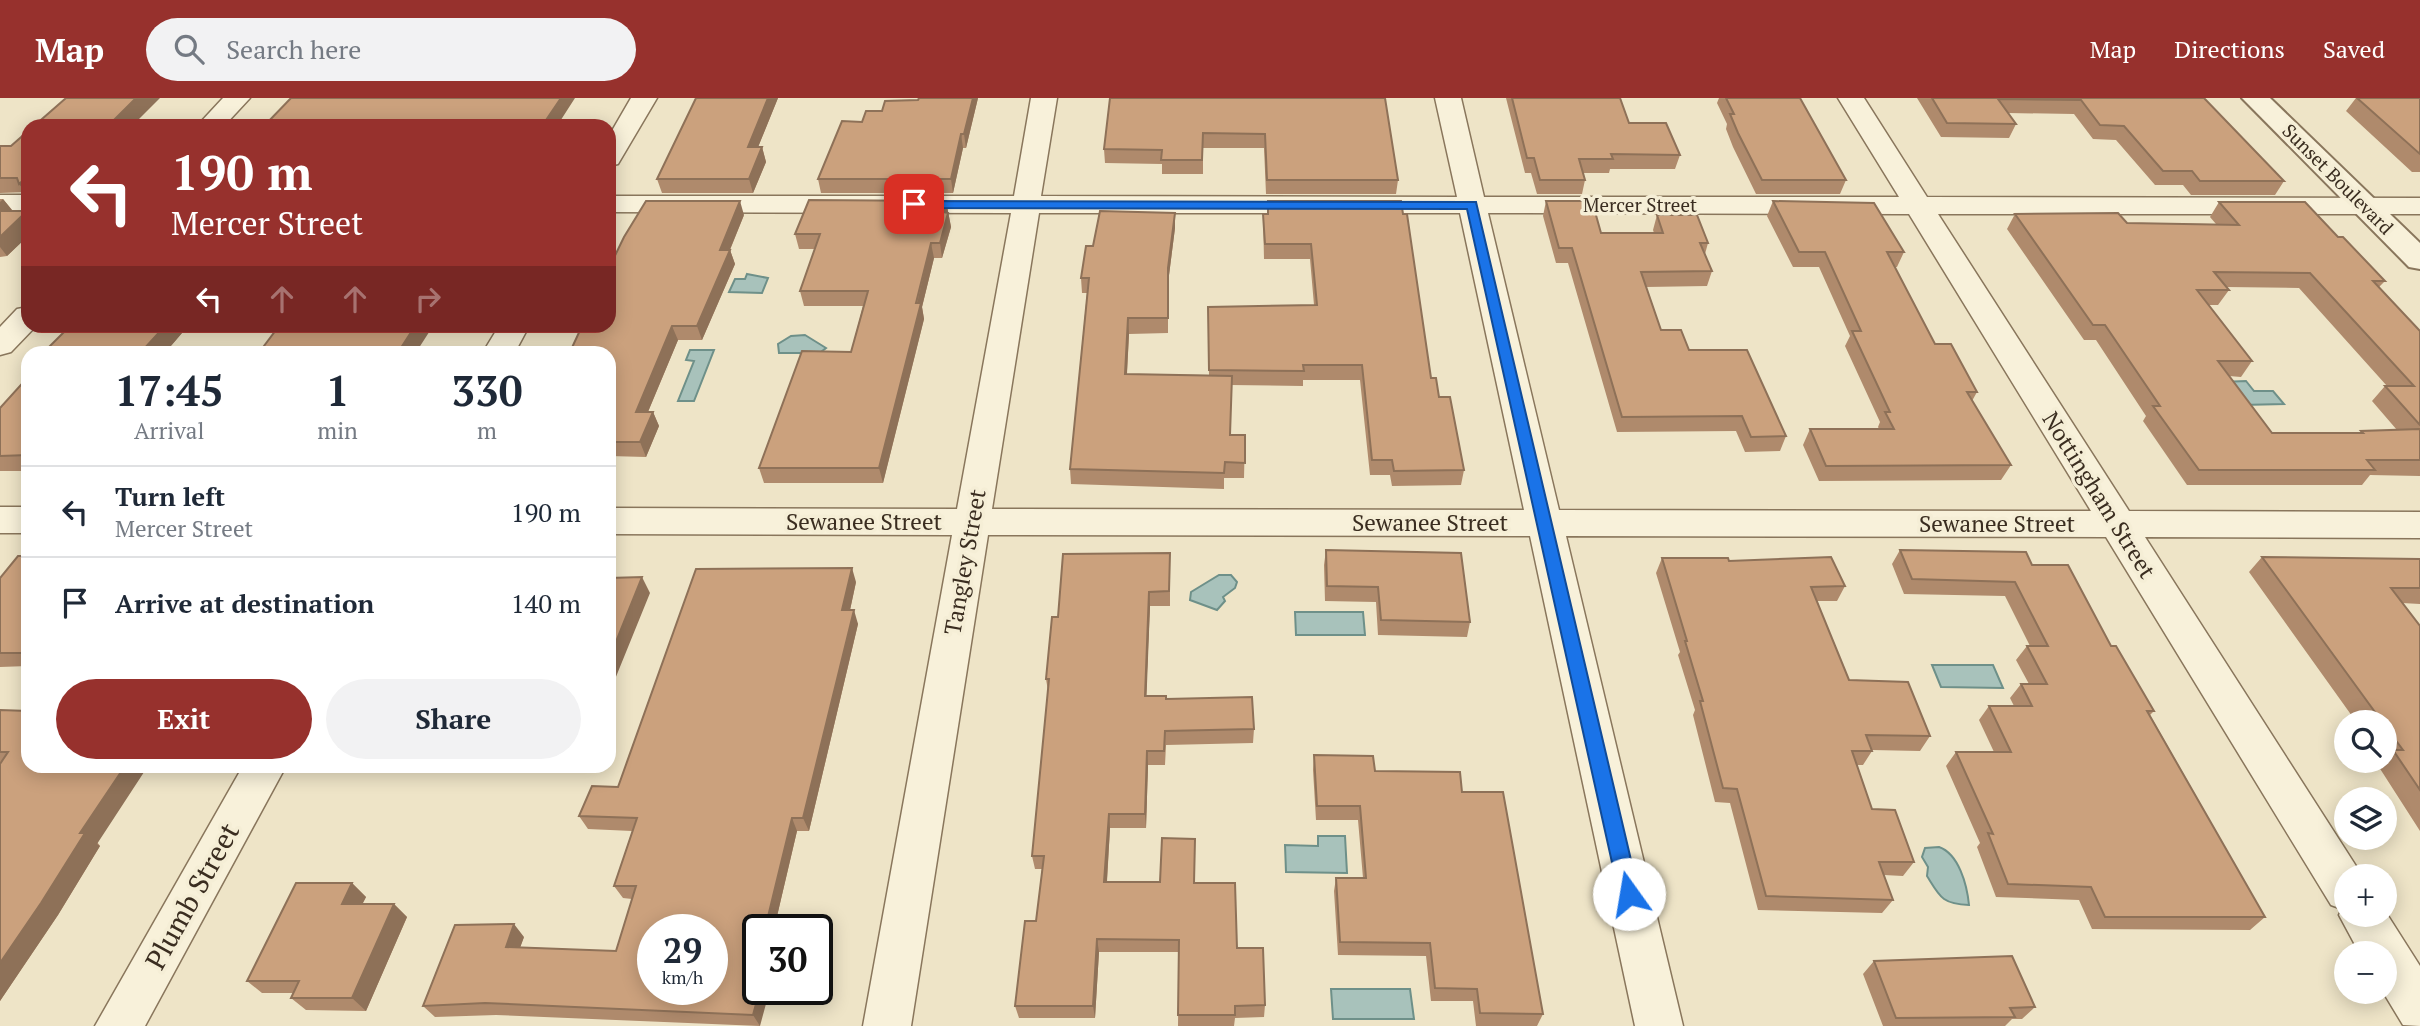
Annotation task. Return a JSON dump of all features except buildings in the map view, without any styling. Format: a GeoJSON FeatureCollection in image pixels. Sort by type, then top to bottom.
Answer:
{"type":"FeatureCollection","features":[{"type":"Feature","properties":{"kind":"street"},"geometry":{"type":"LineString","coordinates":[[217,119],[237,98]]}},
{"type":"Feature","properties":{"kind":"street"},"geometry":{"type":"LineString","coordinates":[[616,146],[644,98]]}},
{"type":"Feature","properties":{"kind":"street","name":"Tangley Street"},"geometry":{"type":"LineString","coordinates":[[887,1026],[1044,98]]}},
{"type":"Feature","properties":{"kind":"street"},"geometry":{"type":"LineString","coordinates":[[1448,98],[1659,1026]]}},
{"type":"Feature","properties":{"kind":"street","name":"Nottingham Street"},"geometry":{"type":"LineString","coordinates":[[1851,98],[2334,870]]}},
{"type":"Feature","properties":{"kind":"street","name":"Sunset Boulevard"},"geometry":{"type":"LineString","coordinates":[[2255,98],[2420,260]]}},
{"type":"Feature","properties":{"kind":"street"},"geometry":{"type":"LineString","coordinates":[[0,203],[21,203]]}},
{"type":"Feature","properties":{"kind":"street","name":"Mercer Street"},"geometry":{"type":"LineString","coordinates":[[616,204],[2420,206]]}},
{"type":"Feature","properties":{"kind":"street"},"geometry":{"type":"LineString","coordinates":[[0,345],[21,323]]}},
{"type":"Feature","properties":{"kind":"street"},"geometry":{"type":"LineString","coordinates":[[0,520],[21,520]]}},
{"type":"Feature","properties":{"kind":"street","name":"Sewanee Street"},"geometry":{"type":"LineString","coordinates":[[616,522],[2420,525]]}},
{"type":"Feature","properties":{"kind":"street","name":"Plumb Street"},"geometry":{"type":"LineString","coordinates":[[119,1026],[261,773]]}},
{"type":"Feature","properties":{"kind":"street"},"geometry":{"type":"LineString","coordinates":[[2369,927],[2420,1009]]}},
{"type":"Feature","properties":{"kind":"water"},"geometry":{"type":"Polygon","coordinates":[[[747,274],[768,278],[762,293],[729,292],[735,279],[745,279],[747,274]]]}},
{"type":"Feature","properties":{"kind":"water"},"geometry":{"type":"Polygon","coordinates":[[[805,335],[826,348],[817,355],[804,357],[800,353],[779,353],[778,344],[791,336],[805,335]]]}},
{"type":"Feature","properties":{"kind":"water"},"geometry":{"type":"Polygon","coordinates":[[[690,350],[714,350],[694,401],[678,401],[694,361],[686,360],[690,350]]]}},
{"type":"Feature","properties":{"kind":"water"},"geometry":{"type":"Polygon","coordinates":[[[2246,381],[2254,391],[2273,391],[2284,404],[2241,405],[2222,382],[2246,381]]]}},
{"type":"Feature","properties":{"kind":"water"},"geometry":{"type":"Polygon","coordinates":[[[1219,575],[1231,575],[1237,582],[1235,588],[1223,597],[1225,601],[1217,610],[1190,600],[1191,592],[1219,575]]]}},
{"type":"Feature","properties":{"kind":"water"},"geometry":{"type":"Polygon","coordinates":[[[1295,612],[1363,612],[1365,635],[1296,635],[1295,612]]]}},
{"type":"Feature","properties":{"kind":"water"},"geometry":{"type":"Polygon","coordinates":[[[1932,665],[1993,665],[2003,688],[1941,687],[1932,665]]]}},
{"type":"Feature","properties":{"kind":"water"},"geometry":{"type":"Polygon","coordinates":[[[1318,836],[1345,836],[1347,873],[1286,872],[1285,845],[1318,846],[1318,836]]]}},
{"type":"Feature","properties":{"kind":"water"},"geometry":{"type":"Polygon","coordinates":[[[1939,847],[1957,863],[1969,905],[1947,901],[1927,876],[1928,867],[1922,857],[1925,848],[1939,847]]]}},
{"type":"Feature","properties":{"kind":"water"},"geometry":{"type":"Polygon","coordinates":[[[1331,989],[1410,989],[1414,1019],[1333,1019],[1331,989]]]}},
{"type":"Feature","properties":{"kind":"route"},"geometry":{"type":"LineString","coordinates":[[914,204],[1472,205],[1629,894]]}}]}
